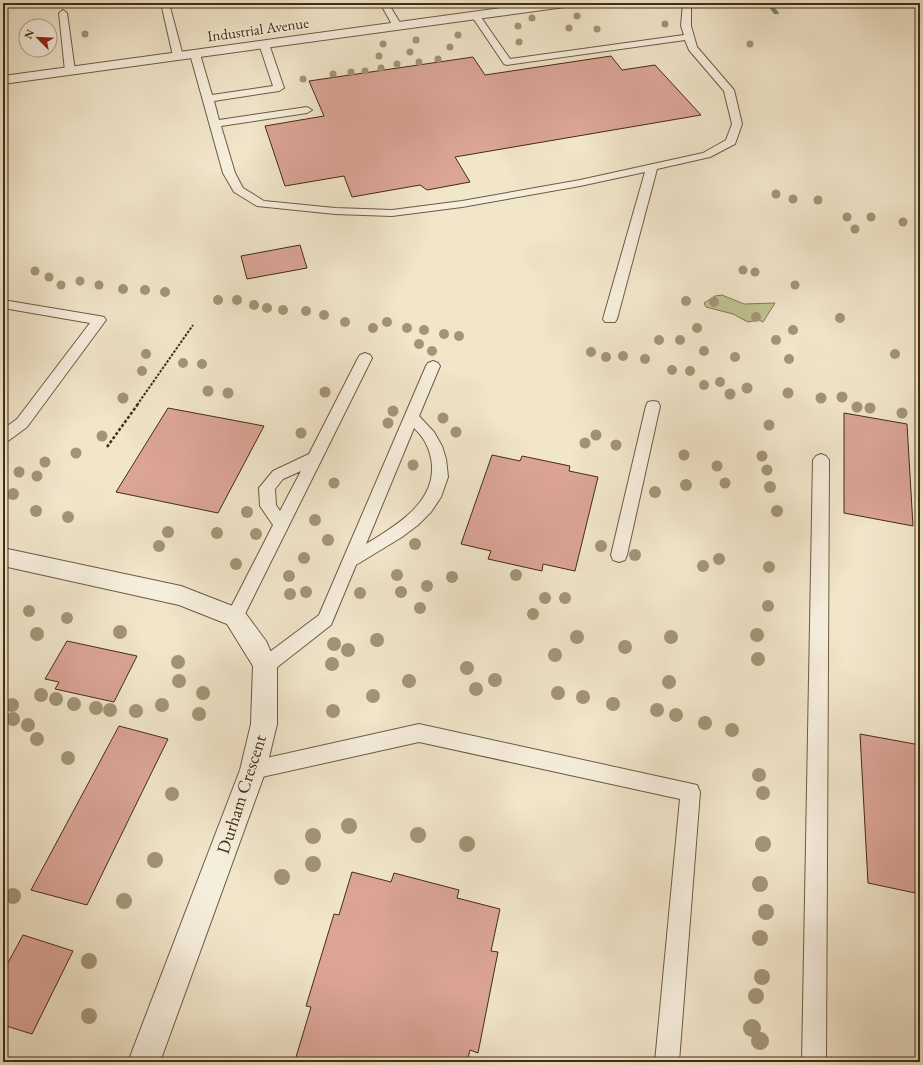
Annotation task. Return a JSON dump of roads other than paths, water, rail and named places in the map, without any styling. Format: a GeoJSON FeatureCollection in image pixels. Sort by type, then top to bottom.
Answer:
{"type":"FeatureCollection","features":[{"type":"Feature","properties":{"kind":"street","name":"Industrial Avenue"},"geometry":{"type":"LineString","coordinates":[[3,80],[565,3]]}},
{"type":"Feature","properties":{"kind":"street"},"geometry":{"type":"LineString","coordinates":[[3,557],[181,596],[235,617]]}},
{"type":"Feature","properties":{"kind":"street","name":"Durham Crescent"},"geometry":{"type":"LineString","coordinates":[[144,1062],[253,770],[264,724],[264,666],[257,650],[235,617]]}},
{"type":"Feature","properties":{"kind":"lane"},"geometry":{"type":"LineString","coordinates":[[165,3],[178,56]]}},
{"type":"Feature","properties":{"kind":"lane"},"geometry":{"type":"LineString","coordinates":[[384,3],[398,26]]}},
{"type":"Feature","properties":{"kind":"lane"},"geometry":{"type":"LineString","coordinates":[[195,54],[229,173],[238,190],[261,204],[327,210],[392,213],[462,204],[580,183],[652,168],[706,155],[731,142],[737,124],[729,90],[692,48],[686,26],[687,3]]}},
{"type":"Feature","properties":{"kind":"lane"},"geometry":{"type":"LineString","coordinates":[[63,13],[70,71]]}},
{"type":"Feature","properties":{"kind":"lane"},"geometry":{"type":"LineString","coordinates":[[475,15],[507,62],[689,38]]}},
{"type":"Feature","properties":{"kind":"lane"},"geometry":{"type":"LineString","coordinates":[[208,99],[279,88],[264,44]]}},
{"type":"Feature","properties":{"kind":"lane"},"geometry":{"type":"LineString","coordinates":[[214,124],[307,110]]}},
{"type":"Feature","properties":{"kind":"lane"},"geometry":{"type":"LineString","coordinates":[[610,319],[652,168]]}},
{"type":"Feature","properties":{"kind":"lane"},"geometry":{"type":"LineString","coordinates":[[3,304],[99,320],[22,423],[3,437]]}},
{"type":"Feature","properties":{"kind":"lane"},"geometry":{"type":"LineString","coordinates":[[235,617],[365,358]]}},
{"type":"Feature","properties":{"kind":"lane"},"geometry":{"type":"LineString","coordinates":[[264,666],[325,620],[433,366]]}},
{"type":"Feature","properties":{"kind":"lane"},"geometry":{"type":"LineString","coordinates":[[619,555],[653,406]]}},
{"type":"Feature","properties":{"kind":"lane"},"geometry":{"type":"LineString","coordinates":[[350,561],[408,524],[427,506],[438,488],[442,470],[438,454],[428,431],[411,417]]}},
{"type":"Feature","properties":{"kind":"lane"},"geometry":{"type":"LineString","coordinates":[[282,525],[268,506],[267,488],[278,475],[316,456]]}},
{"type":"Feature","properties":{"kind":"lane"},"geometry":{"type":"LineString","coordinates":[[814,1062],[821,460]]}},
{"type":"Feature","properties":{"kind":"lane"},"geometry":{"type":"LineString","coordinates":[[253,770],[419,733],[690,792],[667,1062]]}},
{"type":"Feature","properties":{"kind":"waterway"},"geometry":{"type":"LineString","coordinates":[[768,3],[776,13]]}}]}
